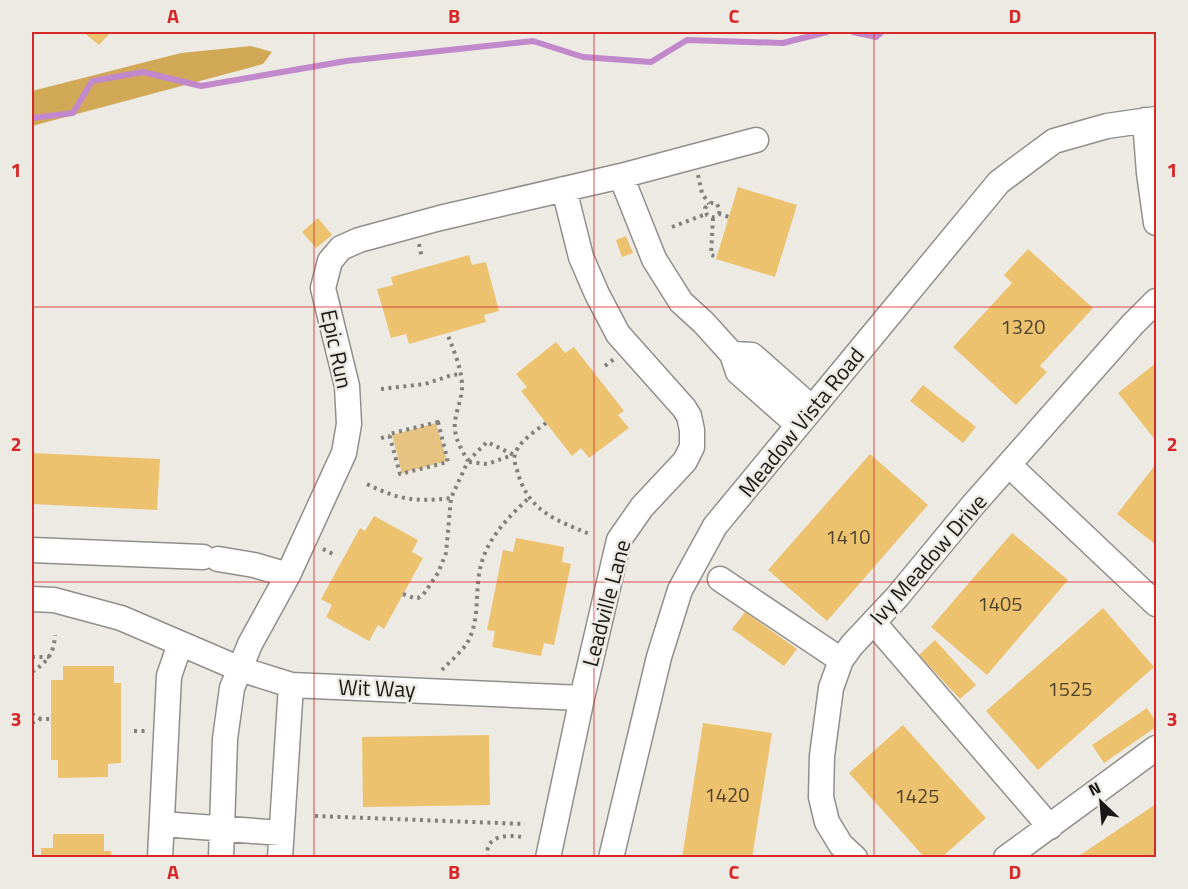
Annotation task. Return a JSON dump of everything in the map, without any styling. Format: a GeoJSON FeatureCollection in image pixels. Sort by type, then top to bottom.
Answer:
{"type":"FeatureCollection","features":[{"type":"Feature","properties":{"kind":"street"},"geometry":{"type":"LineString","coordinates":[[1150,120],[1156,223]]}},
{"type":"Feature","properties":{"kind":"street","name":"Meadow Vista Road"},"geometry":{"type":"LineString","coordinates":[[611,858],[659,657],[680,590],[715,526],[999,182],[1054,141],[1107,126],[1150,120]]}},
{"type":"Feature","properties":{"kind":"street","name":"Epic Run"},"geometry":{"type":"LineString","coordinates":[[221,858],[225,739],[232,688],[250,644],[288,575],[344,453],[349,424],[347,386],[323,288],[330,261],[340,248],[359,240],[440,218],[621,176],[756,140]]}},
{"type":"Feature","properties":{"kind":"street"},"geometry":{"type":"LineString","coordinates":[[621,176],[654,258],[681,302],[732,354],[752,355],[758,375],[805,417]]}},
{"type":"Feature","properties":{"kind":"street","name":"Leadville Lane"},"geometry":{"type":"LineString","coordinates":[[548,858],[619,540],[642,507],[685,461],[692,447],[689,416],[618,334],[597,294],[581,257],[564,189]]}},
{"type":"Feature","properties":{"kind":"street","name":"Ivy Meadow Drive"},"geometry":{"type":"LineString","coordinates":[[855,858],[841,845],[827,822],[821,797],[822,756],[831,688],[841,660],[1009,465],[1132,325],[1156,301]]}},
{"type":"Feature","properties":{"kind":"street"},"geometry":{"type":"LineString","coordinates":[[1009,465],[1156,604]]}},
{"type":"Feature","properties":{"kind":"street"},"geometry":{"type":"LineString","coordinates":[[32,550],[210,558],[254,565],[288,575]]}},
{"type":"Feature","properties":{"kind":"street"},"geometry":{"type":"LineString","coordinates":[[720,579],[841,660]]}},
{"type":"Feature","properties":{"kind":"street","name":"Wit Way"},"geometry":{"type":"LineString","coordinates":[[32,599],[54,600],[121,618],[240,669],[291,685],[582,698]]}},
{"type":"Feature","properties":{"kind":"street"},"geometry":{"type":"LineString","coordinates":[[874,623],[1050,827]]}},
{"type":"Feature","properties":{"kind":"street"},"geometry":{"type":"LineString","coordinates":[[160,858],[169,676],[180,644]]}},
{"type":"Feature","properties":{"kind":"street"},"geometry":{"type":"LineString","coordinates":[[280,858],[291,685]]}},
{"type":"Feature","properties":{"kind":"street"},"geometry":{"type":"LineString","coordinates":[[1006,858],[1156,748]]}},
{"type":"Feature","properties":{"kind":"street"},"geometry":{"type":"LineString","coordinates":[[162,825],[281,833]]}},
{"type":"Feature","properties":{"kind":"path"},"geometry":{"type":"LineString","coordinates":[[701,188],[708,204]]}},
{"type":"Feature","properties":{"kind":"path"},"geometry":{"type":"LineString","coordinates":[[706,214],[705,208],[713,202],[720,209],[719,214]]}},
{"type":"Feature","properties":{"kind":"path"},"geometry":{"type":"LineString","coordinates":[[706,214],[713,218]]}},
{"type":"Feature","properties":{"kind":"path"},"geometry":{"type":"LineString","coordinates":[[672,227],[706,214]]}},
{"type":"Feature","properties":{"kind":"path"},"geometry":{"type":"LineString","coordinates":[[719,214],[729,217]]}},
{"type":"Feature","properties":{"kind":"path"},"geometry":{"type":"LineString","coordinates":[[713,218],[719,214]]}},
{"type":"Feature","properties":{"kind":"path"},"geometry":{"type":"LineString","coordinates":[[713,218],[711,255],[715,256]]}},
{"type":"Feature","properties":{"kind":"path"},"geometry":{"type":"LineString","coordinates":[[447,333],[460,374],[462,401],[455,430],[468,461]]}},
{"type":"Feature","properties":{"kind":"path"},"geometry":{"type":"LineString","coordinates":[[381,389],[425,384],[460,374]]}},
{"type":"Feature","properties":{"kind":"path"},"geometry":{"type":"LineString","coordinates":[[381,438],[438,422],[448,462],[400,474],[390,436]]}},
{"type":"Feature","properties":{"kind":"path"},"geometry":{"type":"LineString","coordinates":[[546,423],[520,444],[514,455],[520,481],[529,498],[541,511],[592,535]]}},
{"type":"Feature","properties":{"kind":"path"},"geometry":{"type":"LineString","coordinates":[[403,594],[414,598],[423,595],[438,573],[446,552],[451,498],[468,461],[487,442],[514,455]]}},
{"type":"Feature","properties":{"kind":"path"},"geometry":{"type":"LineString","coordinates":[[468,461],[487,464],[514,455]]}},
{"type":"Feature","properties":{"kind":"path"},"geometry":{"type":"LineString","coordinates":[[367,484],[385,494],[406,500],[429,501],[451,498]]}},
{"type":"Feature","properties":{"kind":"path"},"geometry":{"type":"LineString","coordinates":[[442,670],[467,642],[474,628],[481,564],[493,539],[508,517],[529,498]]}},
{"type":"Feature","properties":{"kind":"path"},"geometry":{"type":"LineString","coordinates":[[32,672],[50,657],[55,635]]}},
{"type":"Feature","properties":{"kind":"path"},"geometry":{"type":"LineString","coordinates":[[32,657],[50,657]]}},
{"type":"Feature","properties":{"kind":"path"},"geometry":{"type":"LineString","coordinates":[[32,714],[41,719]]}},
{"type":"Feature","properties":{"kind":"path"},"geometry":{"type":"LineString","coordinates":[[32,723],[41,719],[51,719]]}},
{"type":"Feature","properties":{"kind":"path"},"geometry":{"type":"LineString","coordinates":[[315,816],[525,824]]}},
{"type":"Feature","properties":{"kind":"path"},"geometry":{"type":"LineString","coordinates":[[511,823],[511,834]]}},
{"type":"Feature","properties":{"kind":"path"},"geometry":{"type":"LineString","coordinates":[[488,858],[487,847],[500,836],[511,834],[522,837]]}},
{"type":"Feature","properties":{"kind":"shaded area"},"geometry":{"type":"Polygon","coordinates":[[[251,46],[272,52],[263,64],[32,126],[32,91],[181,53],[251,46]]]}},
{"type":"Feature","properties":{"kind":"shaded area"},"geometry":{"type":"Polygon","coordinates":[[[436,423],[447,461],[402,473],[392,435],[436,423]]]}},
{"type":"Feature","properties":{"kind":"building"},"geometry":{"type":"Polygon","coordinates":[[[83,32],[111,32],[99,45],[83,32]]]}},
{"type":"Feature","properties":{"kind":"building"},"geometry":{"type":"Polygon","coordinates":[[[738,187],[797,205],[775,277],[716,259],[738,187]]]}},
{"type":"Feature","properties":{"kind":"building"},"geometry":{"type":"Polygon","coordinates":[[[318,218],[332,235],[316,248],[302,232],[318,218]]]}},
{"type":"Feature","properties":{"kind":"building"},"geometry":{"type":"Polygon","coordinates":[[[626,236],[633,253],[622,257],[616,240],[626,236]]]}},
{"type":"Feature","properties":{"kind":"building"},"geometry":{"type":"Polygon","coordinates":[[[1028,249],[1093,308],[1040,366],[1047,372],[1016,405],[953,347],[1012,283],[1004,275],[1028,249]]]}},
{"type":"Feature","properties":{"kind":"building"},"geometry":{"type":"Polygon","coordinates":[[[469,255],[472,265],[486,262],[499,311],[484,315],[486,322],[409,344],[406,334],[391,338],[377,289],[393,285],[391,277],[469,255]]]}},
{"type":"Feature","properties":{"kind":"building"},"geometry":{"type":"Polygon","coordinates":[[[556,342],[565,353],[574,347],[624,411],[618,415],[629,428],[589,458],[581,448],[572,456],[521,391],[527,387],[516,374],[556,342]]]}},
{"type":"Feature","properties":{"kind":"building"},"geometry":{"type":"Polygon","coordinates":[[[1156,363],[1156,441],[1118,393],[1156,363]]]}},
{"type":"Feature","properties":{"kind":"building"},"geometry":{"type":"Polygon","coordinates":[[[923,385],[976,427],[963,443],[910,401],[923,385]]]}},
{"type":"Feature","properties":{"kind":"building"},"geometry":{"type":"Polygon","coordinates":[[[32,453],[160,459],[157,510],[32,504],[32,453]]]}},
{"type":"Feature","properties":{"kind":"building"},"geometry":{"type":"Polygon","coordinates":[[[870,454],[928,505],[827,621],[768,570],[870,454]]]}},
{"type":"Feature","properties":{"kind":"building"},"geometry":{"type":"Polygon","coordinates":[[[1156,464],[1156,545],[1117,514],[1156,464]]]}},
{"type":"Feature","properties":{"kind":"building"},"geometry":{"type":"Polygon","coordinates":[[[374,516],[418,540],[412,552],[423,558],[384,629],[378,625],[369,641],[326,617],[332,605],[321,599],[360,528],[365,531],[374,516]]]}},
{"type":"Feature","properties":{"kind":"building"},"geometry":{"type":"Polygon","coordinates":[[[1012,533],[1068,580],[987,675],[931,627],[1012,533]]]}},
{"type":"Feature","properties":{"kind":"building"},"geometry":{"type":"Polygon","coordinates":[[[516,538],[564,547],[562,562],[571,564],[554,645],[544,643],[541,656],[492,647],[495,631],[487,630],[503,550],[513,552],[516,538]]]}},
{"type":"Feature","properties":{"kind":"building"},"geometry":{"type":"Polygon","coordinates":[[[1103,608],[1154,667],[1038,770],[986,711],[1103,608]]]}},
{"type":"Feature","properties":{"kind":"building"},"geometry":{"type":"Polygon","coordinates":[[[745,612],[797,649],[784,666],[732,629],[745,612]]]}},
{"type":"Feature","properties":{"kind":"building"},"geometry":{"type":"Polygon","coordinates":[[[935,640],[976,685],[960,699],[919,655],[935,640]]]}},
{"type":"Feature","properties":{"kind":"building"},"geometry":{"type":"Polygon","coordinates":[[[63,666],[114,666],[114,683],[121,683],[121,763],[108,764],[108,777],[58,778],[58,760],[51,760],[51,680],[63,680],[63,666]]]}},
{"type":"Feature","properties":{"kind":"building"},"geometry":{"type":"Polygon","coordinates":[[[1147,708],[1156,722],[1156,727],[1104,763],[1092,745],[1147,708]]]}},
{"type":"Feature","properties":{"kind":"building"},"geometry":{"type":"Polygon","coordinates":[[[703,723],[772,733],[752,858],[682,858],[703,723]]]}},
{"type":"Feature","properties":{"kind":"building"},"geometry":{"type":"Polygon","coordinates":[[[903,725],[986,818],[941,858],[925,858],[849,773],[903,725]]]}},
{"type":"Feature","properties":{"kind":"building"},"geometry":{"type":"Polygon","coordinates":[[[489,735],[490,805],[363,807],[362,737],[489,735]]]}},
{"type":"Feature","properties":{"kind":"building"},"geometry":{"type":"Polygon","coordinates":[[[1156,804],[1156,858],[1076,858],[1156,804]]]}},
{"type":"Feature","properties":{"kind":"building"},"geometry":{"type":"Polygon","coordinates":[[[53,834],[104,834],[104,851],[111,851],[111,858],[41,858],[41,848],[53,848],[53,834]]]}},
{"type":"Feature","properties":{"kind":"waterway"},"geometry":{"type":"LineString","coordinates":[[32,118],[73,113],[92,81],[143,72],[201,86],[346,61],[533,41],[583,57],[651,62],[687,40],[783,43],[827,32]]}},
{"type":"Feature","properties":{"kind":"waterway"},"geometry":{"type":"LineString","coordinates":[[853,32],[876,37],[882,32]]}}]}
